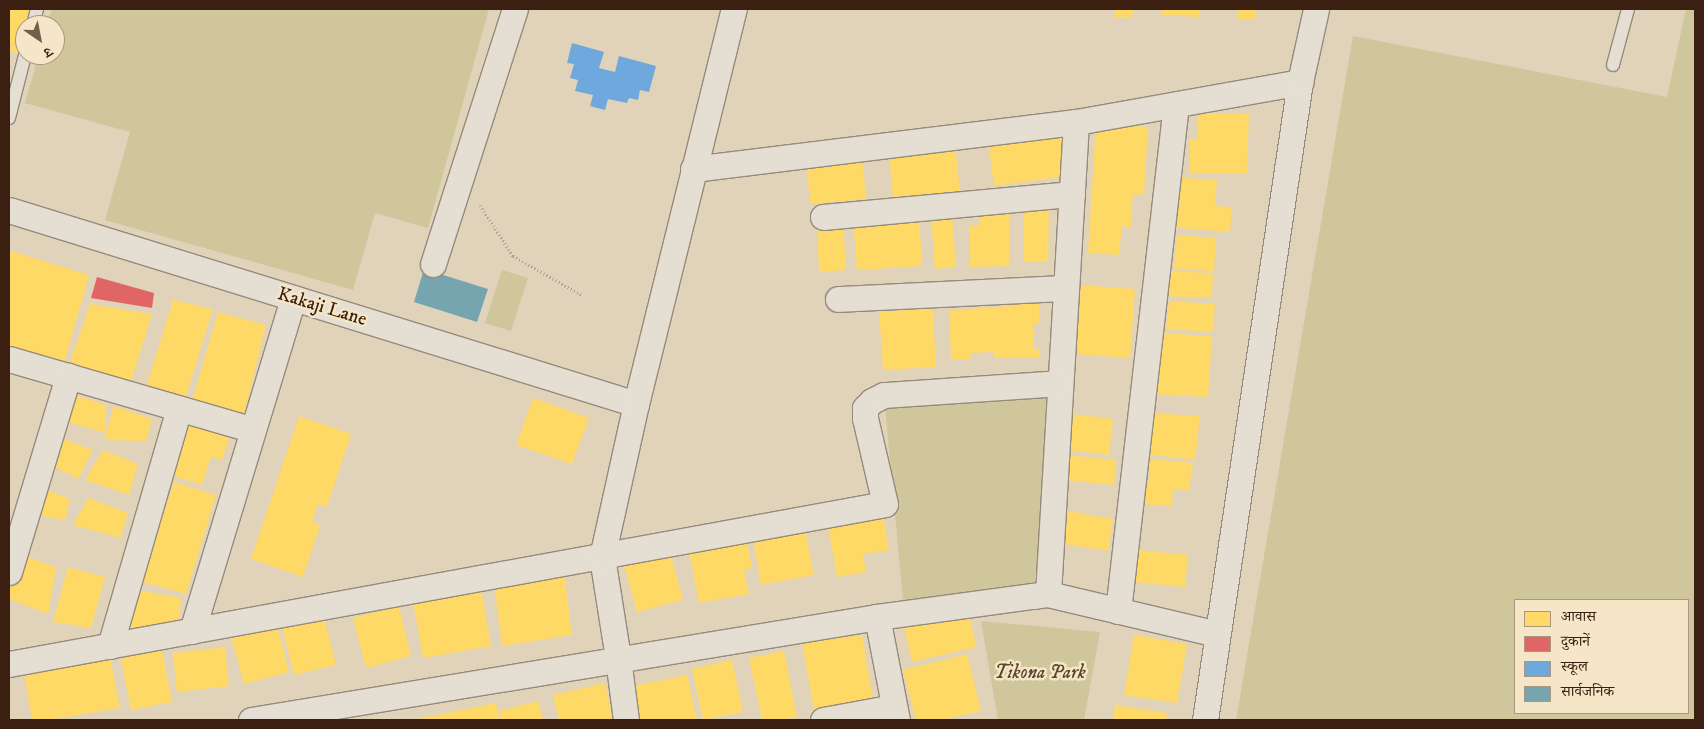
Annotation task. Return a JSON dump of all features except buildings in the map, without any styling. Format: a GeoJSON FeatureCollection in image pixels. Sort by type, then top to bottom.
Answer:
{"type":"FeatureCollection","features":[{"type":"Feature","properties":{"kind":"street"},"geometry":{"type":"LineString","coordinates":[[433,264],[515,9]]}},
{"type":"Feature","properties":{"kind":"street"},"geometry":{"type":"LineString","coordinates":[[626,720],[602,557],[636,404],[734,9]]}},
{"type":"Feature","properties":{"kind":"street"},"geometry":{"type":"LineString","coordinates":[[1205,720],[1300,82],[1316,9]]}},
{"type":"Feature","properties":{"kind":"street"},"geometry":{"type":"LineString","coordinates":[[693,169],[1076,122],[1300,82]]}},
{"type":"Feature","properties":{"kind":"street"},"geometry":{"type":"LineString","coordinates":[[1118,611],[1176,104]]}},
{"type":"Feature","properties":{"kind":"street"},"geometry":{"type":"LineString","coordinates":[[1048,594],[1076,122]]}},
{"type":"Feature","properties":{"kind":"street"},"geometry":{"type":"LineString","coordinates":[[823,217],[1072,194]]}},
{"type":"Feature","properties":{"kind":"street","name":"Kakaji Lane"},"geometry":{"type":"LineString","coordinates":[[11,219],[293,298],[636,404]]}},
{"type":"Feature","properties":{"kind":"street"},"geometry":{"type":"LineString","coordinates":[[838,299],[1066,288]]}},
{"type":"Feature","properties":{"kind":"street"},"geometry":{"type":"LineString","coordinates":[[192,631],[293,298]]}},
{"type":"Feature","properties":{"kind":"street"},"geometry":{"type":"LineString","coordinates":[[9,359],[253,430]]}},
{"type":"Feature","properties":{"kind":"street"},"geometry":{"type":"LineString","coordinates":[[9,572],[68,376]]}},
{"type":"Feature","properties":{"kind":"street"},"geometry":{"type":"LineString","coordinates":[[13,657],[110,646],[885,504],[865,418],[866,408],[872,401],[884,395],[1060,383]]}},
{"type":"Feature","properties":{"kind":"street"},"geometry":{"type":"LineString","coordinates":[[110,646],[180,409]]}},
{"type":"Feature","properties":{"kind":"street"},"geometry":{"type":"LineString","coordinates":[[251,720],[877,616],[1048,594],[1217,634]]}},
{"type":"Feature","properties":{"kind":"street"},"geometry":{"type":"LineString","coordinates":[[823,720],[896,714],[877,616]]}},
{"type":"Feature","properties":{"kind":"lane"},"geometry":{"type":"LineString","coordinates":[[1613,65],[1628,9]]}},
{"type":"Feature","properties":{"kind":"lane"},"geometry":{"type":"LineString","coordinates":[[9,118],[11,96],[22,65]]}},
{"type":"Feature","properties":{"kind":"path"},"geometry":{"type":"LineString","coordinates":[[462,177],[513,256],[582,295]]}},
{"type":"Feature","properties":{"kind":"green space"},"geometry":{"type":"Polygon","coordinates":[[[52,9],[489,9],[428,228],[375,213],[353,290],[105,220],[130,132],[25,103],[36,65],[65,65],[65,15],[50,15],[52,9]]]}},
{"type":"Feature","properties":{"kind":"green space"},"geometry":{"type":"Polygon","coordinates":[[[1686,9],[1695,9],[1695,720],[1236,720],[1353,36],[1667,97],[1686,9]]]}},
{"type":"Feature","properties":{"kind":"green space"},"geometry":{"type":"Polygon","coordinates":[[[502,270],[528,278],[511,331],[485,323],[502,270]]]}},
{"type":"Feature","properties":{"kind":"green space"},"geometry":{"type":"Polygon","coordinates":[[[1060,393],[1033,592],[904,612],[884,395],[1060,393]]]}},
{"type":"Feature","properties":{"kind":"green space","name":"Tikona Park"},"geometry":{"type":"Polygon","coordinates":[[[981,621],[1100,632],[1084,720],[998,720],[981,621]]]}}]}
